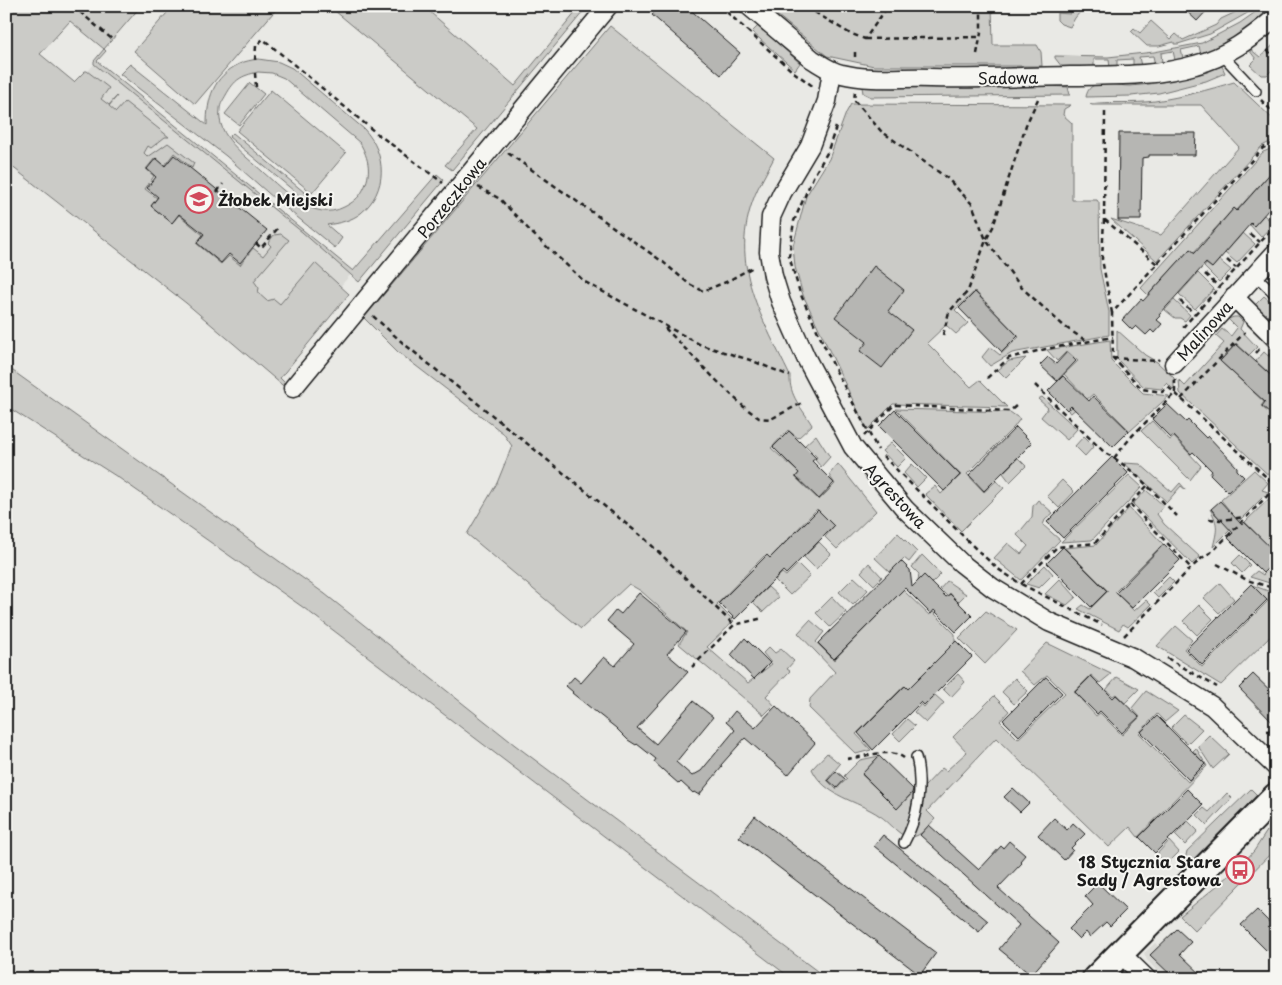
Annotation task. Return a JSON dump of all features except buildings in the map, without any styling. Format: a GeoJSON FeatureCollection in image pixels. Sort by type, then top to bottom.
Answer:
{"type":"FeatureCollection","features":[{"type":"Feature","properties":{"kind":"main road"},"geometry":{"type":"LineString","coordinates":[[1095,979],[1276,796]]}},
{"type":"Feature","properties":{"kind":"street","name":"Porzeczkowa"},"geometry":{"type":"LineString","coordinates":[[293,388],[608,6]]}},
{"type":"Feature","properties":{"kind":"street","name":"Sadowa"},"geometry":{"type":"LineString","coordinates":[[749,6],[812,59],[832,71],[866,77],[1125,76],[1173,70],[1210,61],[1222,55],[1251,37],[1276,17]]}},
{"type":"Feature","properties":{"kind":"street","name":"Agrestowa"},"geometry":{"type":"LineString","coordinates":[[832,71],[827,101],[810,146],[782,193],[771,217],[768,252],[772,276],[781,302],[806,358],[853,447],[906,508],[961,563],[993,588],[1049,622],[1134,658],[1212,706],[1276,767]]}},
{"type":"Feature","properties":{"kind":"street","name":"Malinowa"},"geometry":{"type":"LineString","coordinates":[[1171,365],[1276,252]]}},
{"type":"Feature","properties":{"kind":"street","name":"Malinowa"},"geometry":{"type":"LineString","coordinates":[[1234,297],[1269,343]]}},
{"type":"Feature","properties":{"kind":"street"},"geometry":{"type":"LineString","coordinates":[[1120,953],[1147,979]]}},
{"type":"Feature","properties":{"kind":"lane"},"geometry":{"type":"LineString","coordinates":[[1222,55],[1256,92]]}},
{"type":"Feature","properties":{"kind":"lane"},"geometry":{"type":"LineString","coordinates":[[1255,275],[1276,295]]}},
{"type":"Feature","properties":{"kind":"lane"},"geometry":{"type":"LineString","coordinates":[[904,843],[909,833],[919,792],[919,770],[916,757]]}},
{"type":"Feature","properties":{"kind":"path"},"geometry":{"type":"LineString","coordinates":[[73,6],[113,40]]}},
{"type":"Feature","properties":{"kind":"path"},"geometry":{"type":"LineString","coordinates":[[720,6],[791,70],[818,89],[827,101]]}},
{"type":"Feature","properties":{"kind":"path"},"geometry":{"type":"LineString","coordinates":[[808,6],[848,33],[865,39],[980,37]]}},
{"type":"Feature","properties":{"kind":"path"},"geometry":{"type":"LineString","coordinates":[[865,39],[888,6]]}},
{"type":"Feature","properties":{"kind":"path"},"geometry":{"type":"LineString","coordinates":[[977,54],[980,37],[981,6]]}},
{"type":"Feature","properties":{"kind":"path"},"geometry":{"type":"LineString","coordinates":[[255,60],[256,46],[263,39],[375,132],[444,184]]}},
{"type":"Feature","properties":{"kind":"path"},"geometry":{"type":"LineString","coordinates":[[1276,44],[1268,51],[1276,59]]}},
{"type":"Feature","properties":{"kind":"path"},"geometry":{"type":"LineString","coordinates":[[255,73],[256,87]]}},
{"type":"Feature","properties":{"kind":"path"},"geometry":{"type":"LineString","coordinates":[[943,334],[949,312],[968,291],[986,240],[993,227],[1026,125],[1038,99]]}},
{"type":"Feature","properties":{"kind":"path"},"geometry":{"type":"LineString","coordinates":[[854,100],[881,131],[948,178],[972,204],[986,240],[1020,287],[1065,327],[1088,342]]}},
{"type":"Feature","properties":{"kind":"path"},"geometry":{"type":"LineString","coordinates":[[1105,112],[1102,259],[1112,313],[1113,358],[1142,389],[1162,392],[1168,387],[1276,487],[1213,551],[1191,568],[1124,636]]}},
{"type":"Feature","properties":{"kind":"path"},"geometry":{"type":"LineString","coordinates":[[837,123],[827,153],[813,177],[794,221],[789,256],[800,293],[835,369],[868,432],[879,451],[998,569],[1021,584],[1108,628]]}},
{"type":"Feature","properties":{"kind":"path"},"geometry":{"type":"LineString","coordinates":[[1112,313],[1263,148],[1276,142]]}},
{"type":"Feature","properties":{"kind":"path"},"geometry":{"type":"LineString","coordinates":[[495,144],[663,262],[688,284],[702,291],[726,282],[753,267]]}},
{"type":"Feature","properties":{"kind":"path"},"geometry":{"type":"LineString","coordinates":[[465,180],[500,199],[533,234],[585,282],[701,345],[750,360],[790,376]]}},
{"type":"Feature","properties":{"kind":"path"},"geometry":{"type":"LineString","coordinates":[[217,192],[223,184]]}},
{"type":"Feature","properties":{"kind":"path"},"geometry":{"type":"LineString","coordinates":[[1270,216],[1276,220]]}},
{"type":"Feature","properties":{"kind":"path"},"geometry":{"type":"LineString","coordinates":[[1104,219],[1157,265]]}},
{"type":"Feature","properties":{"kind":"path"},"geometry":{"type":"LineString","coordinates":[[1184,330],[1184,326],[1276,225]]}},
{"type":"Feature","properties":{"kind":"path"},"geometry":{"type":"LineString","coordinates":[[256,243],[261,248],[278,228]]}},
{"type":"Feature","properties":{"kind":"path"},"geometry":{"type":"LineString","coordinates":[[1250,234],[1260,242]]}},
{"type":"Feature","properties":{"kind":"path"},"geometry":{"type":"LineString","coordinates":[[1227,260],[1236,268]]}},
{"type":"Feature","properties":{"kind":"path"},"geometry":{"type":"LineString","coordinates":[[1205,274],[1219,287]]}},
{"type":"Feature","properties":{"kind":"path"},"geometry":{"type":"LineString","coordinates":[[1180,301],[1195,314]]}},
{"type":"Feature","properties":{"kind":"path"},"geometry":{"type":"LineString","coordinates":[[361,306],[403,343],[645,539],[734,625]]}},
{"type":"Feature","properties":{"kind":"path"},"geometry":{"type":"LineString","coordinates":[[660,323],[721,385],[744,407],[759,418],[771,419],[802,403]]}},
{"type":"Feature","properties":{"kind":"path"},"geometry":{"type":"LineString","coordinates":[[1181,399],[1244,331]]}},
{"type":"Feature","properties":{"kind":"path"},"geometry":{"type":"LineString","coordinates":[[988,378],[1009,358],[1046,348],[1113,337]]}},
{"type":"Feature","properties":{"kind":"path"},"geometry":{"type":"LineString","coordinates":[[1256,353],[1269,343]]}},
{"type":"Feature","properties":{"kind":"path"},"geometry":{"type":"LineString","coordinates":[[1113,358],[1157,361],[1171,365],[1175,393]]}},
{"type":"Feature","properties":{"kind":"path"},"geometry":{"type":"LineString","coordinates":[[1035,385],[1105,453],[1114,458],[1147,486],[1177,516]]}},
{"type":"Feature","properties":{"kind":"path"},"geometry":{"type":"LineString","coordinates":[[1114,458],[1132,436],[1175,393]]}},
{"type":"Feature","properties":{"kind":"path"},"geometry":{"type":"LineString","coordinates":[[853,447],[894,406],[1010,411],[1016,406]]}},
{"type":"Feature","properties":{"kind":"path"},"geometry":{"type":"LineString","coordinates":[[1021,584],[1057,547],[1095,543],[1147,486]]}},
{"type":"Feature","properties":{"kind":"path"},"geometry":{"type":"LineString","coordinates":[[1130,504],[1191,568]]}},
{"type":"Feature","properties":{"kind":"path"},"geometry":{"type":"LineString","coordinates":[[1209,519],[1221,520],[1247,517]]}},
{"type":"Feature","properties":{"kind":"path"},"geometry":{"type":"LineString","coordinates":[[1217,564],[1248,580],[1276,589]]}},
{"type":"Feature","properties":{"kind":"path"},"geometry":{"type":"LineString","coordinates":[[692,666],[734,625],[763,618]]}},
{"type":"Feature","properties":{"kind":"path"},"geometry":{"type":"LineString","coordinates":[[1116,632],[1131,639]]}},
{"type":"Feature","properties":{"kind":"path"},"geometry":{"type":"LineString","coordinates":[[1160,654],[1218,687]]}},
{"type":"Feature","properties":{"kind":"path"},"geometry":{"type":"LineString","coordinates":[[1267,731],[1276,730]]}},
{"type":"Feature","properties":{"kind":"path"},"geometry":{"type":"LineString","coordinates":[[847,759],[882,753],[896,753],[919,770]]}},
{"type":"Feature","properties":{"kind":"shaded area"},"geometry":{"type":"Polygon","coordinates":[[[6,6],[141,6],[104,49],[70,21],[40,54],[74,82],[87,71],[109,88],[101,99],[109,105],[117,96],[109,106],[116,112],[125,102],[169,137],[165,137],[151,148],[148,146],[144,153],[148,157],[168,143],[194,163],[192,168],[174,153],[165,165],[155,158],[146,169],[154,176],[145,189],[157,198],[151,206],[172,223],[179,215],[203,235],[196,243],[221,264],[229,256],[240,265],[253,248],[263,256],[271,246],[268,243],[274,235],[281,234],[289,240],[254,281],[259,288],[258,293],[267,301],[274,299],[280,304],[315,263],[349,294],[280,378],[296,394],[295,396],[186,303],[6,162],[6,6]]]}},
{"type":"Feature","properties":{"kind":"shaded area"},"geometry":{"type":"Polygon","coordinates":[[[173,6],[279,6],[195,104],[134,51],[173,6]]]}},
{"type":"Feature","properties":{"kind":"shaded area"},"geometry":{"type":"Polygon","coordinates":[[[329,6],[423,6],[515,86],[581,6],[588,6],[452,170],[445,165],[477,129],[329,6]]]}},
{"type":"Feature","properties":{"kind":"shaded area"},"geometry":{"type":"Polygon","coordinates":[[[766,6],[992,6],[993,45],[1037,45],[1041,52],[1042,66],[874,66],[827,56],[766,6]]]}},
{"type":"Feature","properties":{"kind":"shaded area"},"geometry":{"type":"Polygon","coordinates":[[[1070,6],[1085,6],[1070,27],[1061,24],[1057,20],[1057,13],[1070,14],[1070,6]]]}},
{"type":"Feature","properties":{"kind":"shaded area"},"geometry":{"type":"Polygon","coordinates":[[[1241,6],[1256,6],[1251,11],[1210,34],[1178,44],[1174,44],[1174,42],[1159,46],[1147,46],[1131,31],[1134,28],[1140,33],[1151,21],[1171,39],[1176,34],[1183,40],[1216,25],[1221,19],[1236,12],[1241,6]]]}},
{"type":"Feature","properties":{"kind":"shaded area"},"geometry":{"type":"Polygon","coordinates":[[[1264,6],[1274,6],[1239,35],[1201,55],[1199,46],[1181,50],[1183,58],[1175,60],[1173,51],[1161,53],[1162,63],[1155,65],[1153,56],[1139,57],[1141,66],[1133,68],[1133,59],[1117,60],[1117,69],[1110,69],[1109,59],[1094,59],[1094,68],[1062,67],[1055,58],[1055,56],[1108,57],[1154,52],[1202,43],[1240,23],[1264,6]]]}},
{"type":"Feature","properties":{"kind":"shaded area"},"geometry":{"type":"Polygon","coordinates":[[[610,26],[774,158],[758,188],[749,214],[745,239],[746,263],[750,285],[758,308],[790,376],[794,396],[812,425],[798,438],[788,430],[771,448],[799,473],[795,477],[819,500],[835,484],[829,475],[838,464],[876,511],[837,549],[825,537],[834,526],[817,509],[769,559],[764,556],[717,604],[734,621],[707,647],[748,683],[772,664],[763,653],[769,647],[775,653],[781,649],[794,661],[787,669],[790,671],[766,696],[774,705],[764,715],[679,644],[687,632],[641,591],[629,584],[581,629],[467,534],[497,483],[512,446],[503,433],[398,352],[364,318],[610,26]]]}},
{"type":"Feature","properties":{"kind":"shaded area"},"geometry":{"type":"Polygon","coordinates":[[[758,26],[800,63],[795,70],[752,32],[758,26]]]}},
{"type":"Feature","properties":{"kind":"shaded area"},"geometry":{"type":"Polygon","coordinates":[[[1276,43],[1276,66],[1267,75],[1261,75],[1250,65],[1256,59],[1249,50],[1260,57],[1276,43]]]}},
{"type":"Feature","properties":{"kind":"shaded area"},"geometry":{"type":"Polygon","coordinates":[[[104,49],[106,51],[97,61],[353,271],[437,174],[444,180],[359,282],[302,232],[94,64],[94,61],[104,49]]]}},
{"type":"Feature","properties":{"kind":"shaded area"},"geometry":{"type":"Polygon","coordinates":[[[258,59],[279,62],[292,68],[364,129],[372,139],[377,150],[381,172],[380,183],[370,204],[353,218],[327,225],[342,238],[335,248],[226,156],[120,74],[130,64],[207,125],[208,106],[217,82],[230,69],[246,61],[258,59]],[[258,72],[247,75],[236,82],[221,103],[220,119],[222,128],[233,145],[280,187],[300,202],[310,208],[322,211],[333,211],[344,207],[355,200],[363,190],[368,178],[366,155],[360,143],[284,78],[272,73],[258,72]]]}},
{"type":"Feature","properties":{"kind":"shaded area","name":"Żłobek Miejski"},"geometry":{"type":"Polygon","coordinates":[[[97,61],[353,272],[297,335],[39,126],[97,61]]]}},
{"type":"Feature","properties":{"kind":"shaded area"},"geometry":{"type":"Polygon","coordinates":[[[1222,66],[1225,73],[1206,81],[1159,93],[1086,97],[1091,87],[1099,84],[1130,86],[1153,83],[1188,76],[1222,66]]]}},
{"type":"Feature","properties":{"kind":"shaded area"},"geometry":{"type":"Polygon","coordinates":[[[1234,82],[1276,122],[1276,139],[1262,146],[1157,261],[1111,219],[1161,235],[1239,147],[1201,105],[1090,104],[1155,101],[1195,93],[1234,82]]]}},
{"type":"Feature","properties":{"kind":"shaded area"},"geometry":{"type":"Polygon","coordinates":[[[250,83],[264,94],[239,125],[225,114],[250,83]]]}},
{"type":"Feature","properties":{"kind":"shaded area"},"geometry":{"type":"Polygon","coordinates":[[[862,87],[1068,87],[1070,95],[871,97],[863,93],[862,87]]]}},
{"type":"Feature","properties":{"kind":"shaded area"},"geometry":{"type":"Polygon","coordinates":[[[271,90],[346,153],[312,193],[237,131],[271,90]]]}},
{"type":"Feature","properties":{"kind":"shaded area"},"geometry":{"type":"Polygon","coordinates":[[[851,104],[1071,105],[1064,109],[1063,115],[1072,123],[1072,200],[1097,200],[1099,203],[1100,269],[1109,312],[1109,335],[1012,353],[990,366],[982,357],[990,347],[1000,355],[1019,337],[975,291],[955,310],[968,323],[956,334],[946,325],[927,343],[971,387],[980,380],[1007,407],[893,404],[867,430],[803,295],[795,267],[793,246],[806,196],[829,159],[851,104]]]}},
{"type":"Feature","properties":{"kind":"shaded area"},"geometry":{"type":"Polygon","coordinates":[[[233,133],[316,202],[312,206],[229,137],[233,133]]]}},
{"type":"Feature","properties":{"kind":"shaded area"},"geometry":{"type":"Polygon","coordinates":[[[1276,147],[1276,167],[1237,210],[1234,208],[1194,252],[1190,249],[1148,295],[1141,288],[1263,152],[1276,147]]]}},
{"type":"Feature","properties":{"kind":"shaded area"},"geometry":{"type":"Polygon","coordinates":[[[1264,215],[1273,224],[1261,237],[1250,225],[1254,226],[1264,215]]]}},
{"type":"Feature","properties":{"kind":"shaded area"},"geometry":{"type":"Polygon","coordinates":[[[1243,233],[1255,244],[1237,263],[1225,253],[1243,233]]]}},
{"type":"Feature","properties":{"kind":"shaded area"},"geometry":{"type":"Polygon","coordinates":[[[1219,260],[1231,270],[1219,282],[1204,267],[1206,264],[1212,268],[1219,260]]]}},
{"type":"Feature","properties":{"kind":"shaded area"},"geometry":{"type":"Polygon","coordinates":[[[1198,273],[1214,289],[1195,309],[1179,294],[1198,273]]]}},
{"type":"Feature","properties":{"kind":"shaded area"},"geometry":{"type":"Polygon","coordinates":[[[1264,296],[1276,306],[1276,315],[1271,312],[1268,316],[1255,305],[1264,296]]]}},
{"type":"Feature","properties":{"kind":"shaded area"},"geometry":{"type":"Polygon","coordinates":[[[1174,300],[1190,315],[1185,321],[1175,318],[1165,310],[1174,300]]]}},
{"type":"Feature","properties":{"kind":"shaded area"},"geometry":{"type":"Polygon","coordinates":[[[1238,317],[1243,322],[1240,329],[1257,347],[1249,355],[1236,343],[1220,361],[1264,402],[1261,406],[1276,419],[1276,482],[1180,393],[1179,380],[1185,386],[1224,343],[1216,336],[1222,329],[1231,336],[1237,328],[1228,319],[1238,317]]]}},
{"type":"Feature","properties":{"kind":"shaded area"},"geometry":{"type":"Polygon","coordinates":[[[1117,330],[1174,378],[1174,390],[1167,383],[1161,389],[1144,387],[1117,359],[1117,330]]]}},
{"type":"Feature","properties":{"kind":"shaded area"},"geometry":{"type":"Polygon","coordinates":[[[1110,340],[1111,361],[1143,393],[1169,396],[1130,431],[1093,394],[1071,413],[1068,411],[1084,395],[1064,374],[1078,361],[1067,351],[1057,361],[1047,350],[1110,340]]]}},
{"type":"Feature","properties":{"kind":"shaded area"},"geometry":{"type":"Polygon","coordinates":[[[1264,352],[1276,363],[1276,371],[1272,376],[1256,361],[1264,352]]]}},
{"type":"Feature","properties":{"kind":"shaded area"},"geometry":{"type":"Polygon","coordinates":[[[1026,358],[1006,378],[998,370],[1009,361],[1026,358]]]}},
{"type":"Feature","properties":{"kind":"shaded area"},"geometry":{"type":"Polygon","coordinates":[[[6,366],[325,594],[515,745],[825,977],[824,979],[792,979],[304,608],[119,478],[6,406],[6,366]]]}},
{"type":"Feature","properties":{"kind":"shaded area"},"geometry":{"type":"Polygon","coordinates":[[[1042,397],[1077,429],[1067,440],[1041,417],[1048,408],[1038,399],[1042,397]]]}},
{"type":"Feature","properties":{"kind":"shaded area"},"geometry":{"type":"Polygon","coordinates":[[[896,409],[1010,412],[1020,419],[967,474],[984,492],[996,481],[1004,488],[961,531],[925,494],[935,486],[941,494],[961,475],[896,409]]]}},
{"type":"Feature","properties":{"kind":"shaded area"},"geometry":{"type":"Polygon","coordinates":[[[1152,421],[1170,440],[1174,437],[1201,466],[1190,480],[1141,431],[1152,421]]]}},
{"type":"Feature","properties":{"kind":"shaded area"},"geometry":{"type":"Polygon","coordinates":[[[816,435],[830,457],[821,467],[815,460],[817,457],[805,445],[816,435]]]}},
{"type":"Feature","properties":{"kind":"shaded area"},"geometry":{"type":"Polygon","coordinates":[[[1084,436],[1094,446],[1085,456],[1075,446],[1084,436]]]}},
{"type":"Feature","properties":{"kind":"shaded area"},"geometry":{"type":"Polygon","coordinates":[[[891,443],[906,458],[897,467],[882,451],[891,443]]]}},
{"type":"Feature","properties":{"kind":"shaded area"},"geometry":{"type":"Polygon","coordinates":[[[1018,458],[1026,466],[1010,482],[1003,473],[1018,458]]]}},
{"type":"Feature","properties":{"kind":"shaded area"},"geometry":{"type":"Polygon","coordinates":[[[1124,463],[1140,464],[1172,492],[1180,483],[1186,490],[1181,486],[1167,502],[1124,463]]]}},
{"type":"Feature","properties":{"kind":"shaded area"},"geometry":{"type":"Polygon","coordinates":[[[912,464],[926,478],[917,487],[904,473],[912,464]]]}},
{"type":"Feature","properties":{"kind":"shaded area"},"geometry":{"type":"Polygon","coordinates":[[[1254,470],[1268,483],[1262,490],[1268,492],[1213,547],[1216,528],[1215,519],[1210,509],[1220,519],[1229,510],[1221,500],[1254,470]]]}},
{"type":"Feature","properties":{"kind":"shaded area"},"geometry":{"type":"Polygon","coordinates":[[[1129,475],[1142,487],[1092,540],[1061,542],[1129,475]]]}},
{"type":"Feature","properties":{"kind":"shaded area"},"geometry":{"type":"Polygon","coordinates":[[[1062,480],[1074,492],[1059,508],[1047,496],[1062,480]]]}},
{"type":"Feature","properties":{"kind":"shaded area"},"geometry":{"type":"Polygon","coordinates":[[[1146,490],[1164,506],[1157,514],[1164,524],[1200,557],[1192,564],[1133,504],[1146,490]]]}},
{"type":"Feature","properties":{"kind":"shaded area"},"geometry":{"type":"Polygon","coordinates":[[[1276,492],[1276,554],[1245,522],[1276,492]]]}},
{"type":"Feature","properties":{"kind":"shaded area"},"geometry":{"type":"Polygon","coordinates":[[[1038,500],[1053,513],[1045,520],[1043,525],[1060,540],[1021,580],[994,558],[1008,543],[1021,554],[1028,546],[1017,535],[1032,517],[1033,506],[1038,500]]]}},
{"type":"Feature","properties":{"kind":"shaded area"},"geometry":{"type":"Polygon","coordinates":[[[1129,508],[1163,544],[1115,592],[1134,611],[1146,600],[1151,605],[1128,627],[1123,624],[1119,630],[1078,609],[1083,605],[1090,609],[1108,591],[1065,548],[1096,545],[1129,508]]]}},
{"type":"Feature","properties":{"kind":"shaded area"},"geometry":{"type":"Polygon","coordinates":[[[898,533],[917,552],[909,562],[904,558],[890,572],[875,558],[898,533]]]}},
{"type":"Feature","properties":{"kind":"shaded area"},"geometry":{"type":"Polygon","coordinates":[[[819,542],[831,554],[816,569],[804,557],[819,542]]]}},
{"type":"Feature","properties":{"kind":"shaded area"},"geometry":{"type":"Polygon","coordinates":[[[922,555],[941,574],[932,583],[924,575],[918,581],[919,574],[912,567],[922,555]]]}},
{"type":"Feature","properties":{"kind":"shaded area"},"geometry":{"type":"Polygon","coordinates":[[[1240,555],[1250,565],[1242,573],[1232,563],[1240,555]]]}},
{"type":"Feature","properties":{"kind":"shaded area"},"geometry":{"type":"Polygon","coordinates":[[[1276,562],[1276,585],[1250,577],[1257,571],[1263,575],[1276,562]]]}},
{"type":"Feature","properties":{"kind":"shaded area"},"geometry":{"type":"Polygon","coordinates":[[[869,563],[882,577],[874,585],[861,572],[869,563]]]}},
{"type":"Feature","properties":{"kind":"shaded area"},"geometry":{"type":"Polygon","coordinates":[[[798,564],[810,576],[790,595],[775,580],[782,573],[786,576],[798,564]]]}},
{"type":"Feature","properties":{"kind":"shaded area"},"geometry":{"type":"Polygon","coordinates":[[[1045,565],[1053,574],[1039,588],[1026,584],[1045,565]]]}},
{"type":"Feature","properties":{"kind":"shaded area"},"geometry":{"type":"Polygon","coordinates":[[[854,577],[868,590],[853,605],[839,592],[854,577]]]}},
{"type":"Feature","properties":{"kind":"shaded area"},"geometry":{"type":"Polygon","coordinates":[[[1169,577],[1174,582],[1158,598],[1153,593],[1169,577]]]}},
{"type":"Feature","properties":{"kind":"shaded area"},"geometry":{"type":"Polygon","coordinates":[[[1060,579],[1076,597],[1067,605],[1045,594],[1060,579]]]}},
{"type":"Feature","properties":{"kind":"shaded area"},"geometry":{"type":"Polygon","coordinates":[[[947,581],[966,594],[958,602],[950,593],[947,596],[940,589],[947,581]]]}},
{"type":"Feature","properties":{"kind":"shaded area"},"geometry":{"type":"Polygon","coordinates":[[[1220,583],[1234,599],[1219,613],[1204,598],[1220,583]]]}},
{"type":"Feature","properties":{"kind":"shaded area"},"geometry":{"type":"Polygon","coordinates":[[[1252,585],[1276,594],[1276,631],[1221,685],[1157,646],[1176,626],[1192,640],[1184,649],[1202,667],[1268,601],[1252,585]]]}},
{"type":"Feature","properties":{"kind":"shaded area"},"geometry":{"type":"Polygon","coordinates":[[[768,587],[779,597],[763,612],[753,602],[768,587]]]}},
{"type":"Feature","properties":{"kind":"shaded area"},"geometry":{"type":"Polygon","coordinates":[[[903,590],[929,615],[933,612],[955,634],[955,642],[908,689],[904,686],[856,734],[871,750],[856,754],[809,708],[810,699],[835,672],[798,633],[810,620],[824,632],[816,642],[834,660],[903,590]]]}},
{"type":"Feature","properties":{"kind":"shaded area"},"geometry":{"type":"Polygon","coordinates":[[[832,597],[846,612],[830,627],[816,613],[832,597]]]}},
{"type":"Feature","properties":{"kind":"shaded area"},"geometry":{"type":"Polygon","coordinates":[[[1199,605],[1213,619],[1197,635],[1183,621],[1199,605]]]}},
{"type":"Feature","properties":{"kind":"shaded area"},"geometry":{"type":"Polygon","coordinates":[[[986,611],[1017,630],[985,664],[959,638],[986,611]]]}},
{"type":"Feature","properties":{"kind":"shaded area"},"geometry":{"type":"Polygon","coordinates":[[[1047,643],[1111,674],[1100,683],[1091,675],[1074,692],[1096,716],[1100,713],[1122,735],[1140,717],[1132,708],[1146,691],[1178,711],[1165,722],[1157,714],[1139,733],[1188,782],[1206,765],[1193,751],[1196,748],[1207,766],[1138,837],[1130,827],[1109,847],[996,738],[927,811],[935,819],[918,835],[911,837],[903,835],[880,816],[833,792],[825,786],[812,769],[827,753],[840,764],[827,780],[836,789],[847,779],[844,776],[860,760],[879,756],[862,775],[897,808],[915,791],[906,828],[921,804],[924,787],[942,768],[946,771],[967,752],[953,737],[994,696],[1009,711],[1000,721],[1018,739],[1065,693],[1047,675],[1035,685],[1020,671],[1047,643]]]}},
{"type":"Feature","properties":{"kind":"shaded area"},"geometry":{"type":"Polygon","coordinates":[[[958,674],[965,682],[951,697],[943,689],[958,674]]]}},
{"type":"Feature","properties":{"kind":"shaded area"},"geometry":{"type":"Polygon","coordinates":[[[1117,677],[1139,689],[1125,703],[1116,694],[1113,696],[1106,690],[1117,677]]]}},
{"type":"Feature","properties":{"kind":"shaded area"},"geometry":{"type":"Polygon","coordinates":[[[1015,678],[1028,691],[1014,704],[1002,692],[1015,678]]]}},
{"type":"Feature","properties":{"kind":"shaded area"},"geometry":{"type":"Polygon","coordinates":[[[935,695],[944,703],[926,723],[914,712],[921,704],[924,707],[935,695]]]}},
{"type":"Feature","properties":{"kind":"shaded area"},"geometry":{"type":"Polygon","coordinates":[[[1184,715],[1202,729],[1187,744],[1171,728],[1184,715]]]}},
{"type":"Feature","properties":{"kind":"shaded area"},"geometry":{"type":"Polygon","coordinates":[[[907,719],[915,726],[900,741],[893,734],[907,719]]]}},
{"type":"Feature","properties":{"kind":"shaded area"},"geometry":{"type":"Polygon","coordinates":[[[1209,735],[1229,754],[1213,769],[1198,746],[1209,735]]]}},
{"type":"Feature","properties":{"kind":"shaded area"},"geometry":{"type":"Polygon","coordinates":[[[1251,789],[1258,796],[1182,873],[1187,851],[1251,789]]]}},
{"type":"Feature","properties":{"kind":"shaded area"},"geometry":{"type":"Polygon","coordinates":[[[1227,793],[1232,798],[1207,825],[1197,815],[1204,808],[1209,812],[1227,793]]]}},
{"type":"Feature","properties":{"kind":"shaded area"},"geometry":{"type":"Polygon","coordinates":[[[1188,821],[1198,831],[1185,845],[1175,835],[1188,821]]]}},
{"type":"Feature","properties":{"kind":"shaded area"},"geometry":{"type":"Polygon","coordinates":[[[1267,831],[1276,841],[1276,848],[1195,931],[1180,916],[1235,871],[1239,874],[1246,869],[1242,864],[1254,851],[1267,831]]]}},
{"type":"Feature","properties":{"kind":"shaded area"},"geometry":{"type":"Polygon","coordinates":[[[1169,841],[1179,852],[1166,865],[1157,854],[1169,841]]]}},
{"type":"Feature","properties":{"kind":"shaded area"},"geometry":{"type":"Polygon","coordinates":[[[1155,943],[1193,979],[1165,979],[1147,960],[1144,953],[1155,943]]]}},
{"type":"Feature","properties":{"kind":"place","name":"Żłobek Miejski"},"geometry":{"type":"Point","coordinates":[199,199]}},
{"type":"Feature","properties":{"kind":"place","name":"18 Stycznia Stare Sady / Agrestowa"},"geometry":{"type":"Point","coordinates":[1240,870]}}]}
